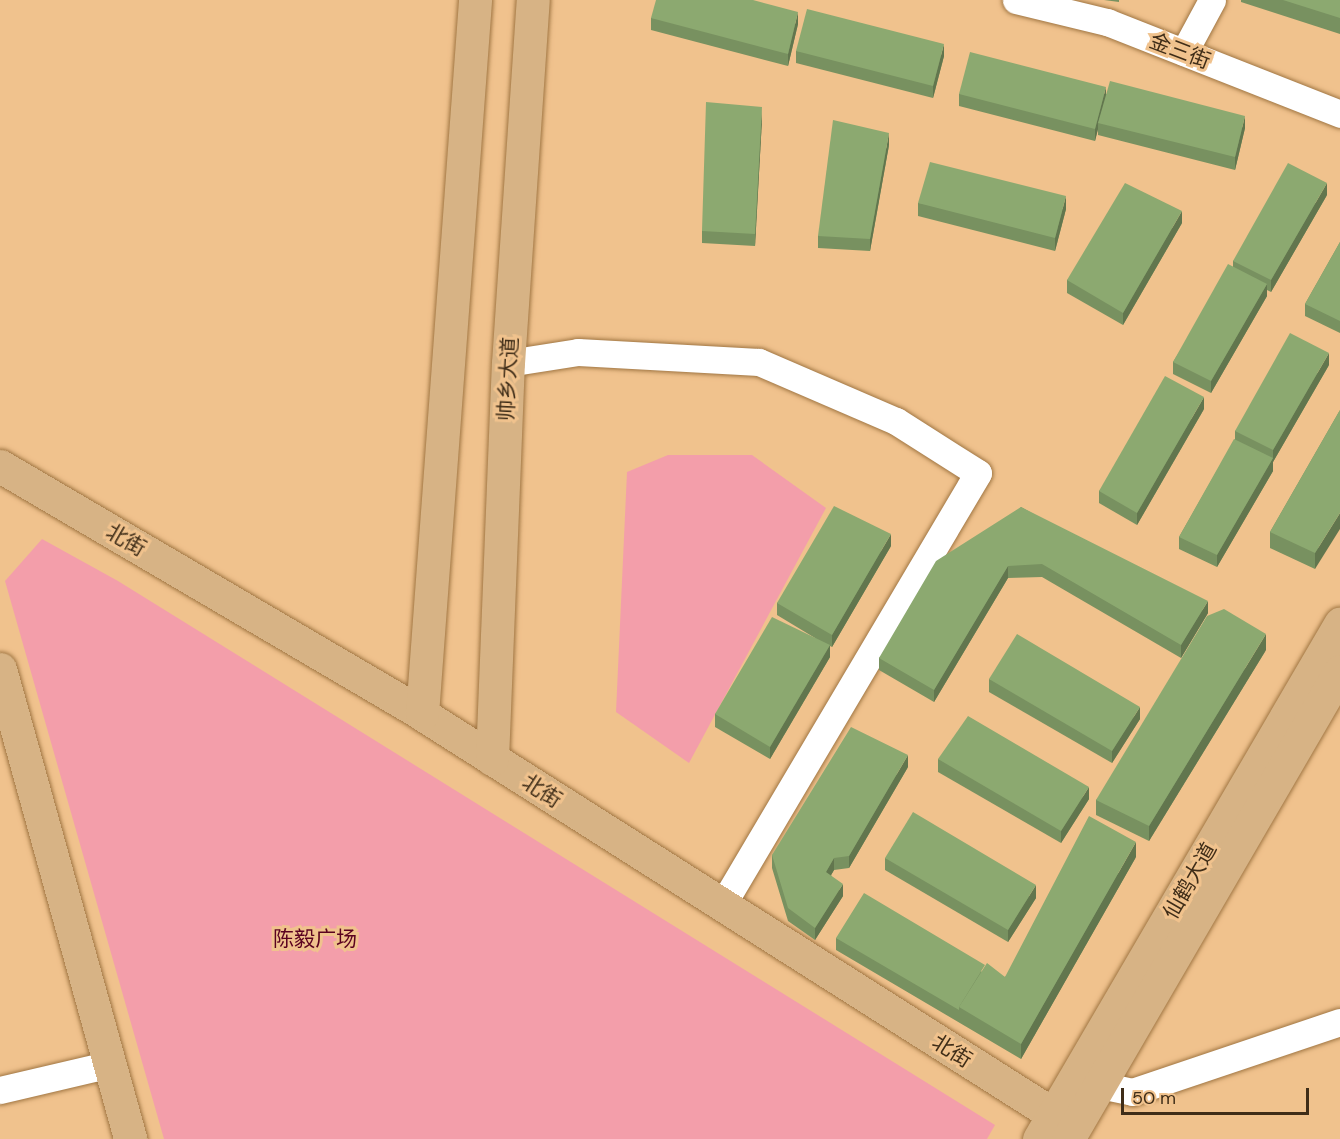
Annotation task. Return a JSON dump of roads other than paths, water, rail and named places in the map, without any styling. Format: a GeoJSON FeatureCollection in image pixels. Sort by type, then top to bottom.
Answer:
{"type":"FeatureCollection","features":[{"type":"Feature","properties":{"kind":"main road"},"geometry":{"type":"LineString","coordinates":[[422,714],[475,0]]}},
{"type":"Feature","properties":{"kind":"main road","name":"帅乡大道"},"geometry":{"type":"LineString","coordinates":[[492,759],[508,363],[533,0]]}},
{"type":"Feature","properties":{"kind":"main road","name":"北街"},"geometry":{"type":"LineString","coordinates":[[0,466],[422,714],[721,907],[1061,1133]]}},
{"type":"Feature","properties":{"kind":"main road","name":"仙鹤大道"},"geometry":{"type":"LineString","coordinates":[[1061,1133],[1340,624]]}},
{"type":"Feature","properties":{"kind":"main road"},"geometry":{"type":"LineString","coordinates":[[0,669],[130,1139]]}},
{"type":"Feature","properties":{"kind":"main road","name":"仙鹤大道"},"geometry":{"type":"LineString","coordinates":[[1061,1133],[1100,1085],[1340,670]]}},
{"type":"Feature","properties":{"kind":"street","name":"金三街"},"geometry":{"type":"LineString","coordinates":[[1016,0],[1107,22],[1340,114]]}},
{"type":"Feature","properties":{"kind":"street"},"geometry":{"type":"LineString","coordinates":[[1184,52],[1212,0]]}},
{"type":"Feature","properties":{"kind":"street"},"geometry":{"type":"LineString","coordinates":[[508,363],[578,352],[759,362],[896,422],[978,473],[721,907]]}},
{"type":"Feature","properties":{"kind":"street"},"geometry":{"type":"LineString","coordinates":[[1100,1085],[1132,1092],[1340,1022]]}},
{"type":"Feature","properties":{"kind":"street"},"geometry":{"type":"LineString","coordinates":[[0,1090],[111,1064]]}},
{"type":"Feature","properties":{"kind":"park label","name":"陈毅广场"},"geometry":{"type":"Point","coordinates":[315,939]}}]}
